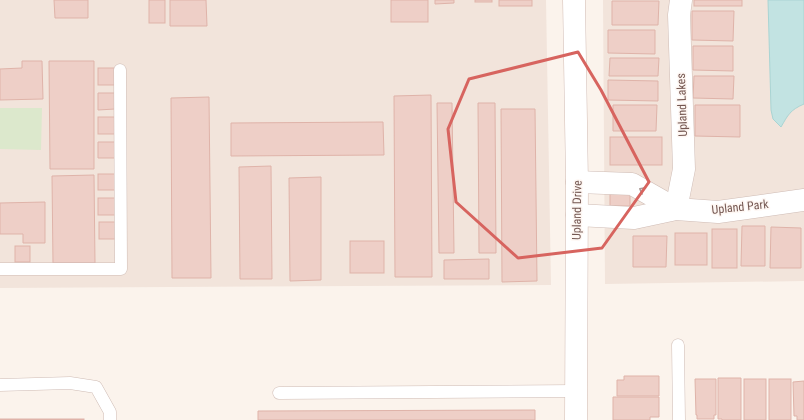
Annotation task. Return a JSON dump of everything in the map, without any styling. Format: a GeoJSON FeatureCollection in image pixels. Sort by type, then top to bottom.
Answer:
{"type":"FeatureCollection","features":[{"type":"Feature","properties":{"kind":"street","name":"Upland Drive"},"geometry":{"type":"LineString","coordinates":[[574,0],[578,182],[576,420]]}},
{"type":"Feature","properties":{"kind":"street","name":"Upland Lakes"},"geometry":{"type":"LineString","coordinates":[[676,208],[684,169],[679,15],[681,0]]}},
{"type":"Feature","properties":{"kind":"street","name":"Upland Park"},"geometry":{"type":"LineString","coordinates":[[578,182],[632,184],[676,208]]}},
{"type":"Feature","properties":{"kind":"street","name":"Upland Park"},"geometry":{"type":"LineString","coordinates":[[577,215],[634,218],[676,208],[718,212],[804,200]]}},
{"type":"Feature","properties":{"kind":"lane"},"geometry":{"type":"LineString","coordinates":[[0,269],[121,269],[120,70]]}},
{"type":"Feature","properties":{"kind":"lane"},"geometry":{"type":"LineString","coordinates":[[678,345],[678,420]]}},
{"type":"Feature","properties":{"kind":"lane"},"geometry":{"type":"LineString","coordinates":[[0,385],[70,383],[96,387],[110,412],[110,420]]}},
{"type":"Feature","properties":{"kind":"lane"},"geometry":{"type":"LineString","coordinates":[[279,393],[576,392]]}},
{"type":"Feature","properties":{"kind":"highlighted area"},"geometry":{"type":"Polygon","coordinates":[[[578,52],[601,90],[649,182],[602,248],[518,258],[456,202],[448,129],[469,79],[578,52]]]}},
{"type":"Feature","properties":{"kind":"shaded area"},"geometry":{"type":"Polygon","coordinates":[[[0,0],[546,0],[551,285],[0,288],[0,0]]]}},
{"type":"Feature","properties":{"kind":"shaded area"},"geometry":{"type":"Polygon","coordinates":[[[603,0],[804,0],[804,281],[605,284],[603,0]]]}},
{"type":"Feature","properties":{"kind":"green space"},"geometry":{"type":"Polygon","coordinates":[[[0,108],[42,108],[41,150],[0,149],[0,108]]]}},
{"type":"Feature","properties":{"kind":"water"},"geometry":{"type":"Polygon","coordinates":[[[768,0],[804,0],[804,104],[795,108],[790,113],[781,127],[773,119],[771,110],[768,0]]]}},
{"type":"Feature","properties":{"kind":"building"},"geometry":{"type":"Polygon","coordinates":[[[54,0],[88,0],[88,18],[55,18],[54,0]]]}},
{"type":"Feature","properties":{"kind":"building"},"geometry":{"type":"Polygon","coordinates":[[[149,0],[165,0],[165,23],[149,23],[149,0]]]}},
{"type":"Feature","properties":{"kind":"building"},"geometry":{"type":"Polygon","coordinates":[[[170,0],[206,0],[207,26],[170,26],[170,0]]]}},
{"type":"Feature","properties":{"kind":"building"},"geometry":{"type":"Polygon","coordinates":[[[391,0],[428,0],[428,22],[391,22],[391,0]]]}},
{"type":"Feature","properties":{"kind":"building"},"geometry":{"type":"Polygon","coordinates":[[[435,0],[454,0],[454,3],[435,4],[435,0]]]}},
{"type":"Feature","properties":{"kind":"building"},"geometry":{"type":"Polygon","coordinates":[[[475,0],[492,0],[492,2],[475,2],[475,0]]]}},
{"type":"Feature","properties":{"kind":"building"},"geometry":{"type":"Polygon","coordinates":[[[499,0],[532,0],[532,6],[499,6],[499,0]]]}},
{"type":"Feature","properties":{"kind":"building"},"geometry":{"type":"Polygon","coordinates":[[[694,0],[742,0],[742,6],[694,6],[694,0]]]}},
{"type":"Feature","properties":{"kind":"building"},"geometry":{"type":"Polygon","coordinates":[[[612,1],[659,1],[658,25],[612,25],[612,1]]]}},
{"type":"Feature","properties":{"kind":"building"},"geometry":{"type":"Polygon","coordinates":[[[692,11],[734,11],[733,41],[692,40],[692,11]]]}},
{"type":"Feature","properties":{"kind":"building"},"geometry":{"type":"Polygon","coordinates":[[[608,30],[655,30],[655,54],[608,53],[608,30]]]}},
{"type":"Feature","properties":{"kind":"building"},"geometry":{"type":"Polygon","coordinates":[[[693,46],[733,46],[733,71],[693,70],[693,46]]]}},
{"type":"Feature","properties":{"kind":"building"},"geometry":{"type":"Polygon","coordinates":[[[610,58],[659,58],[658,76],[609,76],[610,58]]]}},
{"type":"Feature","properties":{"kind":"building"},"geometry":{"type":"Polygon","coordinates":[[[22,61],[42,61],[43,99],[0,100],[0,69],[22,68],[22,61]]]}},
{"type":"Feature","properties":{"kind":"building"},"geometry":{"type":"Polygon","coordinates":[[[49,61],[94,61],[94,169],[50,169],[49,61]]]}},
{"type":"Feature","properties":{"kind":"building"},"geometry":{"type":"Polygon","coordinates":[[[98,68],[115,68],[115,85],[98,85],[98,68]]]}},
{"type":"Feature","properties":{"kind":"building"},"geometry":{"type":"Polygon","coordinates":[[[694,76],[734,76],[733,99],[693,98],[694,76]]]}},
{"type":"Feature","properties":{"kind":"building"},"geometry":{"type":"Polygon","coordinates":[[[608,80],[658,81],[658,101],[608,100],[608,80]]]}},
{"type":"Feature","properties":{"kind":"building"},"geometry":{"type":"Polygon","coordinates":[[[98,93],[115,93],[115,109],[98,110],[98,93]]]}},
{"type":"Feature","properties":{"kind":"building"},"geometry":{"type":"Polygon","coordinates":[[[431,95],[432,277],[395,277],[394,96],[431,95]]]}},
{"type":"Feature","properties":{"kind":"building"},"geometry":{"type":"Polygon","coordinates":[[[209,97],[211,278],[172,278],[171,98],[209,97]]]}},
{"type":"Feature","properties":{"kind":"building"},"geometry":{"type":"Polygon","coordinates":[[[437,103],[452,103],[454,253],[439,253],[437,103]]]}},
{"type":"Feature","properties":{"kind":"building"},"geometry":{"type":"Polygon","coordinates":[[[478,103],[495,103],[496,253],[479,253],[478,103]]]}},
{"type":"Feature","properties":{"kind":"building"},"geometry":{"type":"Polygon","coordinates":[[[613,105],[657,105],[656,131],[613,131],[613,105]]]}},
{"type":"Feature","properties":{"kind":"building"},"geometry":{"type":"Polygon","coordinates":[[[695,105],[740,105],[740,137],[695,136],[695,105]]]}},
{"type":"Feature","properties":{"kind":"building"},"geometry":{"type":"Polygon","coordinates":[[[501,109],[535,109],[537,281],[502,282],[501,109]]]}},
{"type":"Feature","properties":{"kind":"building"},"geometry":{"type":"Polygon","coordinates":[[[98,117],[115,117],[115,134],[98,134],[98,117]]]}},
{"type":"Feature","properties":{"kind":"building"},"geometry":{"type":"Polygon","coordinates":[[[383,122],[384,155],[231,156],[231,123],[383,122]]]}},
{"type":"Feature","properties":{"kind":"building"},"geometry":{"type":"Polygon","coordinates":[[[610,137],[662,137],[662,165],[610,165],[610,137]]]}},
{"type":"Feature","properties":{"kind":"building"},"geometry":{"type":"Polygon","coordinates":[[[98,142],[115,142],[116,158],[98,158],[98,142]]]}},
{"type":"Feature","properties":{"kind":"building"},"geometry":{"type":"Polygon","coordinates":[[[271,166],[272,279],[240,279],[239,167],[271,166]]]}},
{"type":"Feature","properties":{"kind":"building"},"geometry":{"type":"Polygon","coordinates":[[[98,174],[116,174],[116,190],[98,190],[98,174]]]}},
{"type":"Feature","properties":{"kind":"building"},"geometry":{"type":"Polygon","coordinates":[[[94,175],[95,263],[53,263],[52,176],[94,175]]]}},
{"type":"Feature","properties":{"kind":"building"},"geometry":{"type":"Polygon","coordinates":[[[321,177],[321,280],[290,281],[289,178],[321,177]]]}},
{"type":"Feature","properties":{"kind":"building"},"geometry":{"type":"Polygon","coordinates":[[[610,194],[630,194],[630,206],[610,206],[610,194]]]}},
{"type":"Feature","properties":{"kind":"building"},"geometry":{"type":"Polygon","coordinates":[[[98,198],[117,198],[117,215],[98,215],[98,198]]]}},
{"type":"Feature","properties":{"kind":"building"},"geometry":{"type":"Polygon","coordinates":[[[45,202],[45,243],[23,243],[23,234],[0,234],[0,203],[45,202]]]}},
{"type":"Feature","properties":{"kind":"building"},"geometry":{"type":"Polygon","coordinates":[[[99,222],[117,222],[117,239],[99,239],[99,222]]]}},
{"type":"Feature","properties":{"kind":"building"},"geometry":{"type":"Polygon","coordinates":[[[742,226],[765,226],[765,266],[741,266],[742,226]]]}},
{"type":"Feature","properties":{"kind":"building"},"geometry":{"type":"Polygon","coordinates":[[[771,227],[801,228],[801,268],[770,268],[771,227]]]}},
{"type":"Feature","properties":{"kind":"building"},"geometry":{"type":"Polygon","coordinates":[[[712,229],[737,229],[737,268],[712,268],[712,229]]]}},
{"type":"Feature","properties":{"kind":"building"},"geometry":{"type":"Polygon","coordinates":[[[675,233],[707,233],[707,265],[675,265],[675,233]]]}},
{"type":"Feature","properties":{"kind":"building"},"geometry":{"type":"Polygon","coordinates":[[[633,236],[667,236],[666,267],[633,267],[633,236]]]}},
{"type":"Feature","properties":{"kind":"building"},"geometry":{"type":"Polygon","coordinates":[[[350,241],[384,241],[384,273],[350,273],[350,241]]]}},
{"type":"Feature","properties":{"kind":"building"},"geometry":{"type":"Polygon","coordinates":[[[15,246],[30,246],[30,262],[15,262],[15,246]]]}},
{"type":"Feature","properties":{"kind":"building"},"geometry":{"type":"Polygon","coordinates":[[[489,259],[489,279],[444,279],[444,260],[489,259]]]}},
{"type":"Feature","properties":{"kind":"building"},"geometry":{"type":"Polygon","coordinates":[[[624,376],[659,376],[659,396],[617,396],[617,380],[624,380],[624,376]]]}},
{"type":"Feature","properties":{"kind":"building"},"geometry":{"type":"Polygon","coordinates":[[[718,378],[741,378],[741,420],[718,419],[718,378]]]}},
{"type":"Feature","properties":{"kind":"building"},"geometry":{"type":"Polygon","coordinates":[[[695,379],[716,379],[716,415],[714,415],[714,419],[697,419],[695,379]]]}},
{"type":"Feature","properties":{"kind":"building"},"geometry":{"type":"Polygon","coordinates":[[[744,379],[766,379],[766,420],[744,420],[744,379]]]}},
{"type":"Feature","properties":{"kind":"building"},"geometry":{"type":"Polygon","coordinates":[[[769,379],[791,379],[791,420],[769,420],[769,379]]]}},
{"type":"Feature","properties":{"kind":"building"},"geometry":{"type":"Polygon","coordinates":[[[804,381],[804,420],[797,420],[797,416],[794,416],[793,382],[804,381]]]}},
{"type":"Feature","properties":{"kind":"building"},"geometry":{"type":"Polygon","coordinates":[[[613,397],[659,397],[659,417],[650,417],[650,420],[613,420],[613,397]]]}},
{"type":"Feature","properties":{"kind":"building"},"geometry":{"type":"Polygon","coordinates":[[[535,410],[535,420],[258,420],[258,411],[535,410]]]}},
{"type":"Feature","properties":{"kind":"building"},"geometry":{"type":"Polygon","coordinates":[[[84,419],[84,420],[0,420],[84,419]]]}}]}
